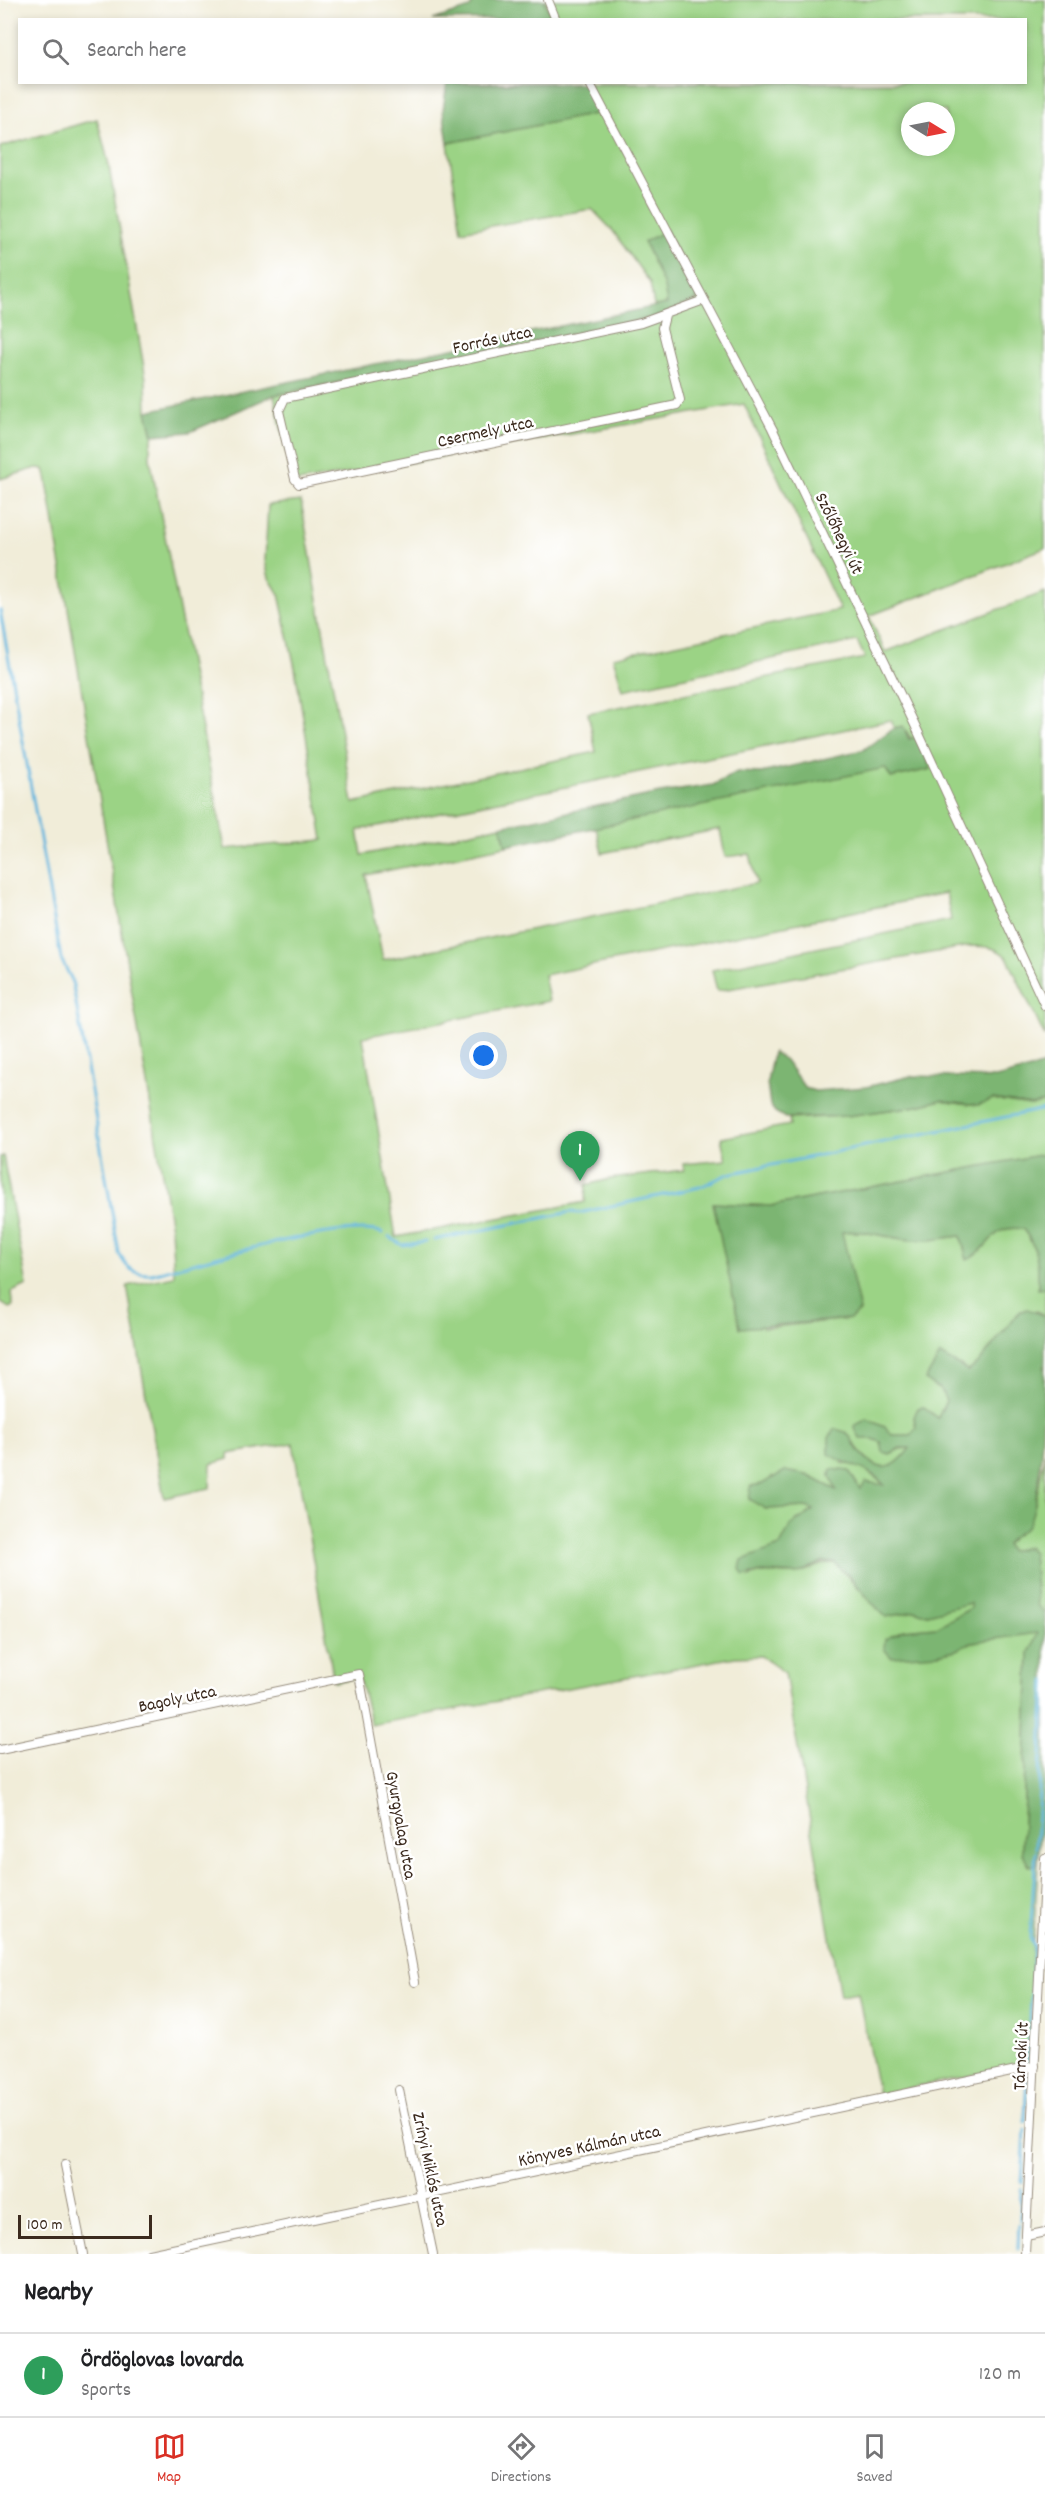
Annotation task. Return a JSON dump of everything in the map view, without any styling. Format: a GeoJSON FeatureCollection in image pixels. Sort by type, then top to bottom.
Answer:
{"type":"FeatureCollection","features":[{"type":"Feature","properties":{"kind":"street"},"geometry":{"type":"LineString","coordinates":[[548,0],[555,18]]}},
{"type":"Feature","properties":{"kind":"street","name":"Szőlőhegyi út"},"geometry":{"type":"LineString","coordinates":[[590,84],[662,217],[802,490],[915,723],[1045,1006]]}},
{"type":"Feature","properties":{"kind":"street","name":"Forrás utca"},"geometry":{"type":"LineString","coordinates":[[285,398],[665,316],[704,300]]}},
{"type":"Feature","properties":{"kind":"street","name":"Csermely utca"},"geometry":{"type":"LineString","coordinates":[[285,398],[279,411],[295,479],[299,484],[671,407],[677,405],[680,400],[663,334],[665,316]]}},
{"type":"Feature","properties":{"kind":"street","name":"Bagoly utca"},"geometry":{"type":"LineString","coordinates":[[0,1750],[359,1674]]}},
{"type":"Feature","properties":{"kind":"street","name":"Gyurgyalag utca"},"geometry":{"type":"LineString","coordinates":[[359,1674],[415,1982]]}},
{"type":"Feature","properties":{"kind":"street","name":"Tárnoki út"},"geometry":{"type":"LineString","coordinates":[[1025,2254],[1042,1962],[1045,1858]]}},
{"type":"Feature","properties":{"kind":"street","name":"Könyves Kálmán utca"},"geometry":{"type":"LineString","coordinates":[[149,2254],[1035,2066]]}},
{"type":"Feature","properties":{"kind":"street","name":"Zrínyi Miklós utca"},"geometry":{"type":"LineString","coordinates":[[399,2090],[434,2254]]}},
{"type":"Feature","properties":{"kind":"street"},"geometry":{"type":"LineString","coordinates":[[65,2164],[83,2254]]}},
{"type":"Feature","properties":{"kind":"street"},"geometry":{"type":"LineString","coordinates":[[1026,2236],[1045,2232]]}},
{"type":"Feature","properties":{"kind":"green space"},"geometry":{"type":"Polygon","coordinates":[[[474,0],[544,0],[552,18],[439,18],[470,8],[474,0]]]}},
{"type":"Feature","properties":{"kind":"green space"},"geometry":{"type":"Polygon","coordinates":[[[544,0],[1045,0],[1045,548],[869,616],[885,652],[1045,592],[1045,1037],[1008,959],[1000,952],[986,947],[970,946],[717,991],[712,970],[951,920],[946,893],[544,975],[549,1001],[363,1037],[396,1237],[585,1202],[586,1185],[610,1179],[684,1170],[683,1164],[726,1160],[721,1138],[790,1125],[789,1119],[847,1116],[917,1106],[941,1100],[978,1105],[992,1099],[1031,1105],[1045,1102],[1045,1154],[771,1206],[713,1203],[763,1328],[850,1319],[860,1312],[841,1232],[851,1231],[917,1240],[961,1236],[967,1259],[975,1255],[1003,1230],[1023,1229],[1032,1243],[1038,1271],[1038,1288],[1045,1288],[1045,1316],[1037,1311],[1019,1312],[978,1364],[968,1371],[960,1365],[935,1387],[941,1390],[946,1401],[938,1418],[924,1407],[914,1417],[916,1428],[910,1435],[892,1435],[885,1427],[867,1419],[873,1439],[881,1442],[890,1454],[900,1449],[911,1448],[897,1465],[888,1468],[874,1464],[861,1453],[847,1433],[842,1463],[861,1467],[885,1485],[860,1489],[849,1471],[837,1491],[807,1475],[772,1477],[749,1499],[766,1509],[806,1507],[815,1510],[791,1525],[780,1546],[769,1550],[750,1577],[763,1573],[798,1573],[835,1563],[886,1617],[915,1611],[928,1614],[970,1602],[972,1608],[937,1627],[904,1630],[916,1654],[937,1654],[956,1650],[972,1642],[1039,1632],[1029,1653],[1022,1853],[1029,1866],[1038,1864],[1032,1960],[1030,2064],[878,2094],[858,1993],[840,1996],[785,1673],[761,1656],[735,1657],[371,1725],[359,1677],[334,1682],[293,1443],[228,1454],[228,1459],[211,1464],[210,1488],[164,1498],[127,1286],[174,1276],[171,1228],[46,476],[44,469],[37,468],[0,479],[0,147],[97,119],[108,161],[146,379],[147,411],[153,435],[150,458],[225,849],[323,840],[295,668],[279,594],[269,578],[265,561],[268,505],[301,501],[353,803],[596,752],[588,713],[865,658],[857,641],[623,690],[613,657],[840,610],[744,404],[293,483],[274,395],[660,316],[699,299],[644,242],[664,286],[667,304],[654,306],[650,283],[613,231],[592,209],[461,231],[448,143],[599,113],[584,84],[1027,84],[1027,18],[552,18],[544,0]],[[891,720],[358,830],[362,855],[501,826],[506,846],[366,875],[383,960],[757,883],[750,854],[725,857],[720,829],[602,853],[596,827],[885,767],[891,778],[931,769],[903,726],[894,728],[891,720]]]}},
{"type":"Feature","properties":{"kind":"green space"},"geometry":{"type":"Polygon","coordinates":[[[447,84],[585,84],[600,113],[448,143],[443,110],[447,84]]]}},
{"type":"Feature","properties":{"kind":"green space"},"geometry":{"type":"Polygon","coordinates":[[[666,230],[699,298],[660,316],[274,395],[190,432],[153,435],[147,411],[667,304],[664,286],[644,242],[666,230]]]}},
{"type":"Feature","properties":{"kind":"green space"},"geometry":{"type":"Polygon","coordinates":[[[903,726],[909,739],[916,737],[931,769],[891,778],[885,768],[506,846],[501,826],[660,793],[713,785],[737,772],[761,773],[863,750],[894,728],[903,726]]]}},
{"type":"Feature","properties":{"kind":"green space"},"geometry":{"type":"Polygon","coordinates":[[[773,1052],[785,1060],[805,1088],[815,1091],[866,1087],[911,1076],[996,1078],[1045,1065],[1045,1102],[1031,1105],[993,1099],[978,1105],[941,1100],[917,1106],[847,1116],[785,1118],[775,1112],[770,1105],[767,1082],[773,1052]]]}},
{"type":"Feature","properties":{"kind":"green space"},"geometry":{"type":"Polygon","coordinates":[[[1045,1154],[1045,1288],[1038,1289],[1036,1257],[1032,1243],[1023,1229],[1003,1230],[982,1250],[967,1260],[961,1236],[917,1240],[861,1232],[842,1232],[860,1311],[850,1319],[740,1328],[713,1203],[771,1206],[1045,1154]]]}},
{"type":"Feature","properties":{"kind":"green space"},"geometry":{"type":"Polygon","coordinates":[[[3,1156],[27,1285],[12,1292],[13,1306],[9,1308],[0,1302],[0,1157],[3,1156]]]}},
{"type":"Feature","properties":{"kind":"green space"},"geometry":{"type":"Polygon","coordinates":[[[1027,1309],[1045,1316],[1041,1458],[1033,1512],[1027,1527],[1006,1545],[1010,1551],[1028,1547],[1033,1553],[1037,1605],[1045,1614],[1045,1780],[1038,1864],[1030,1866],[1022,1853],[1029,1653],[1038,1633],[972,1642],[956,1650],[937,1654],[891,1657],[884,1649],[885,1639],[904,1630],[937,1627],[971,1608],[970,1603],[928,1614],[915,1611],[886,1617],[835,1563],[823,1562],[797,1574],[762,1572],[744,1576],[740,1569],[742,1560],[780,1546],[791,1525],[814,1510],[806,1507],[766,1509],[749,1499],[751,1486],[762,1484],[785,1471],[807,1475],[836,1490],[830,1476],[831,1469],[849,1471],[860,1489],[866,1482],[884,1485],[865,1470],[829,1454],[829,1438],[834,1429],[848,1434],[863,1455],[877,1466],[890,1466],[896,1463],[910,1448],[900,1448],[890,1454],[883,1452],[881,1442],[873,1439],[860,1439],[854,1426],[867,1419],[885,1427],[892,1435],[910,1435],[916,1428],[914,1417],[918,1408],[924,1407],[938,1418],[946,1401],[941,1390],[925,1380],[940,1355],[968,1371],[978,1364],[1019,1312],[1027,1309]]]}},
{"type":"Feature","properties":{"kind":"green space"},"geometry":{"type":"Polygon","coordinates":[[[1045,1453],[1045,1614],[1037,1605],[1033,1553],[1028,1547],[1010,1551],[1006,1545],[1014,1533],[1027,1526],[1034,1509],[1045,1453]]]}},
{"type":"Feature","properties":{"kind":"waterway"},"geometry":{"type":"LineString","coordinates":[[0,610],[61,959],[72,980],[119,1253],[122,1258],[131,1270],[152,1274],[305,1236],[365,1230],[383,1233]]}},
{"type":"Feature","properties":{"kind":"waterway"},"geometry":{"type":"LineString","coordinates":[[434,1240],[571,1212],[579,1213],[700,1187],[728,1174],[1045,1109]]}},
{"type":"Feature","properties":{"kind":"waterway"},"geometry":{"type":"LineString","coordinates":[[389,1237],[402,1245],[426,1242]]}},
{"type":"Feature","properties":{"kind":"waterway"},"geometry":{"type":"LineString","coordinates":[[1036,1848],[1045,1681]]}},
{"type":"Feature","properties":{"kind":"waterway"},"geometry":{"type":"LineString","coordinates":[[1028,2061],[1034,1946],[1030,1937],[1036,1852]]}},
{"type":"Feature","properties":{"kind":"waterway"},"geometry":{"type":"LineString","coordinates":[[1025,2122],[1027,2071]]}},
{"type":"Feature","properties":{"kind":"waterway"},"geometry":{"type":"LineString","coordinates":[[1022,2183],[1025,2130]]}},
{"type":"Feature","properties":{"kind":"waterway"},"geometry":{"type":"LineString","coordinates":[[1020,2220],[1021,2189]]}},
{"type":"Feature","properties":{"kind":"waterway"},"geometry":{"type":"LineString","coordinates":[[1018,2249],[1019,2225]]}},
{"type":"Feature","properties":{"kind":"place","name":"Ördöglovas lovarda"},"geometry":{"type":"Point","coordinates":[580,1181]}}]}
